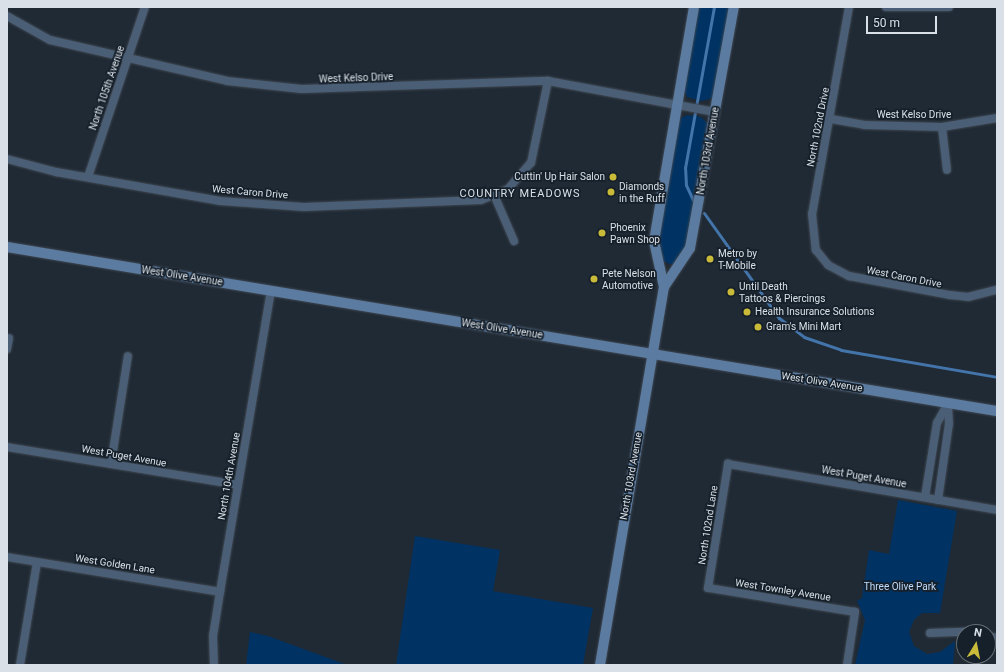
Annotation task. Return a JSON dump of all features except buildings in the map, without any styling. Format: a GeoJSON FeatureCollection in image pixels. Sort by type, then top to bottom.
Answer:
{"type":"FeatureCollection","features":[{"type":"Feature","properties":{"kind":"main road","name":"North 103rd Avenue"},"geometry":{"type":"LineString","coordinates":[[600,665],[664,287],[654,241],[694,7]]}},
{"type":"Feature","properties":{"kind":"main road","name":"North 103rd Avenue"},"geometry":{"type":"LineString","coordinates":[[664,287],[690,248],[734,7]]}},
{"type":"Feature","properties":{"kind":"main road","name":"West Olive Avenue"},"geometry":{"type":"LineString","coordinates":[[7,247],[997,411]]}},
{"type":"Feature","properties":{"kind":"street","name":"North 105th Avenue"},"geometry":{"type":"LineString","coordinates":[[88,177],[146,7]]}},
{"type":"Feature","properties":{"kind":"street","name":"North 102nd Drive"},"geometry":{"type":"LineString","coordinates":[[816,250],[812,214],[831,119],[849,7]]}},
{"type":"Feature","properties":{"kind":"street"},"geometry":{"type":"LineString","coordinates":[[886,7],[949,7]]}},
{"type":"Feature","properties":{"kind":"street","name":"West Kelso Drive"},"geometry":{"type":"LineString","coordinates":[[7,16],[50,40],[127,60],[227,82],[302,89],[548,81],[715,112]]}},
{"type":"Feature","properties":{"kind":"street"},"geometry":{"type":"LineString","coordinates":[[514,241],[495,197],[518,181],[531,163],[548,81]]}},
{"type":"Feature","properties":{"kind":"street","name":"West Kelso Drive"},"geometry":{"type":"LineString","coordinates":[[831,119],[864,125],[942,127],[997,118]]}},
{"type":"Feature","properties":{"kind":"street"},"geometry":{"type":"LineString","coordinates":[[942,127],[947,170]]}},
{"type":"Feature","properties":{"kind":"street","name":"West Caron Drive"},"geometry":{"type":"LineString","coordinates":[[7,159],[31,167],[220,201],[304,207],[495,197]]}},
{"type":"Feature","properties":{"kind":"street","name":"West Caron Drive"},"geometry":{"type":"LineString","coordinates":[[816,250],[828,265],[849,276],[968,297],[997,290]]}},
{"type":"Feature","properties":{"kind":"street","name":"North 104th Avenue"},"geometry":{"type":"LineString","coordinates":[[214,665],[213,636],[270,291]]}},
{"type":"Feature","properties":{"kind":"street"},"geometry":{"type":"LineString","coordinates":[[7,349],[9,338]]}},
{"type":"Feature","properties":{"kind":"street"},"geometry":{"type":"LineString","coordinates":[[110,464],[128,356]]}},
{"type":"Feature","properties":{"kind":"street"},"geometry":{"type":"LineString","coordinates":[[925,497],[937,423],[948,403]]}},
{"type":"Feature","properties":{"kind":"street"},"geometry":{"type":"LineString","coordinates":[[938,500],[949,424],[948,403]]}},
{"type":"Feature","properties":{"kind":"street","name":"West Puget Avenue"},"geometry":{"type":"LineString","coordinates":[[7,447],[238,485]]}},
{"type":"Feature","properties":{"kind":"street","name":"West Puget Avenue"},"geometry":{"type":"LineString","coordinates":[[728,464],[997,510]]}},
{"type":"Feature","properties":{"kind":"street","name":"North 102nd Lane"},"geometry":{"type":"LineString","coordinates":[[708,588],[728,464]]}},
{"type":"Feature","properties":{"kind":"street","name":"West Golden Lane"},"geometry":{"type":"LineString","coordinates":[[7,556],[220,592]]}},
{"type":"Feature","properties":{"kind":"street"},"geometry":{"type":"LineString","coordinates":[[20,665],[37,562]]}},
{"type":"Feature","properties":{"kind":"street","name":"West Townley Avenue"},"geometry":{"type":"LineString","coordinates":[[708,588],[855,612],[847,665]]}},
{"type":"Feature","properties":{"kind":"street"},"geometry":{"type":"LineString","coordinates":[[930,633],[956,632]]}},
{"type":"Feature","properties":{"kind":"green space"},"geometry":{"type":"Polygon","coordinates":[[[699,7],[730,7],[713,98],[702,101],[687,97],[684,89],[699,7]]]}},
{"type":"Feature","properties":{"kind":"green space"},"geometry":{"type":"Polygon","coordinates":[[[687,115],[701,117],[708,124],[687,246],[674,264],[670,264],[663,261],[658,244],[679,119],[687,115]]]}},
{"type":"Feature","properties":{"kind":"green space","name":"Three Olive Park"},"geometry":{"type":"Polygon","coordinates":[[[898,500],[957,511],[940,613],[922,613],[914,620],[909,632],[914,646],[927,654],[940,652],[955,641],[953,665],[855,665],[865,620],[857,601],[862,598],[869,550],[889,554],[898,500]]]}},
{"type":"Feature","properties":{"kind":"green space"},"geometry":{"type":"Polygon","coordinates":[[[415,536],[500,550],[493,591],[593,608],[583,665],[396,665],[415,536]]]}},
{"type":"Feature","properties":{"kind":"green space"},"geometry":{"type":"Polygon","coordinates":[[[250,632],[268,636],[347,665],[246,665],[250,632]]]}},
{"type":"Feature","properties":{"kind":"waterway"},"geometry":{"type":"LineString","coordinates":[[693,200],[686,185],[685,168],[714,7]]}},
{"type":"Feature","properties":{"kind":"waterway"},"geometry":{"type":"LineString","coordinates":[[704,213],[779,318],[804,337],[841,350],[997,377]]}},
{"type":"Feature","properties":{"kind":"place","name":"Cuttin' Up Hair Salon"},"geometry":{"type":"Point","coordinates":[613,177]}},
{"type":"Feature","properties":{"kind":"place","name":"Diamonds in the Ruff"},"geometry":{"type":"Point","coordinates":[611,192]}},
{"type":"Feature","properties":{"kind":"place","name":"Phoenix Pawn Shop"},"geometry":{"type":"Point","coordinates":[602,233]}},
{"type":"Feature","properties":{"kind":"place","name":"Metro by T-Mobile"},"geometry":{"type":"Point","coordinates":[710,259]}},
{"type":"Feature","properties":{"kind":"place","name":"Pete Nelson Automotive"},"geometry":{"type":"Point","coordinates":[594,279]}},
{"type":"Feature","properties":{"kind":"place","name":"Until Death Tattoos & Piercings"},"geometry":{"type":"Point","coordinates":[731,292]}},
{"type":"Feature","properties":{"kind":"place","name":"Health Insurance Solutions"},"geometry":{"type":"Point","coordinates":[747,312]}},
{"type":"Feature","properties":{"kind":"place","name":"Gram's Mini Mart"},"geometry":{"type":"Point","coordinates":[758,327]}},
{"type":"Feature","properties":{"kind":"district","name":"COUNTRY MEADOWS"},"geometry":{"type":"Point","coordinates":[520,194]}}]}
